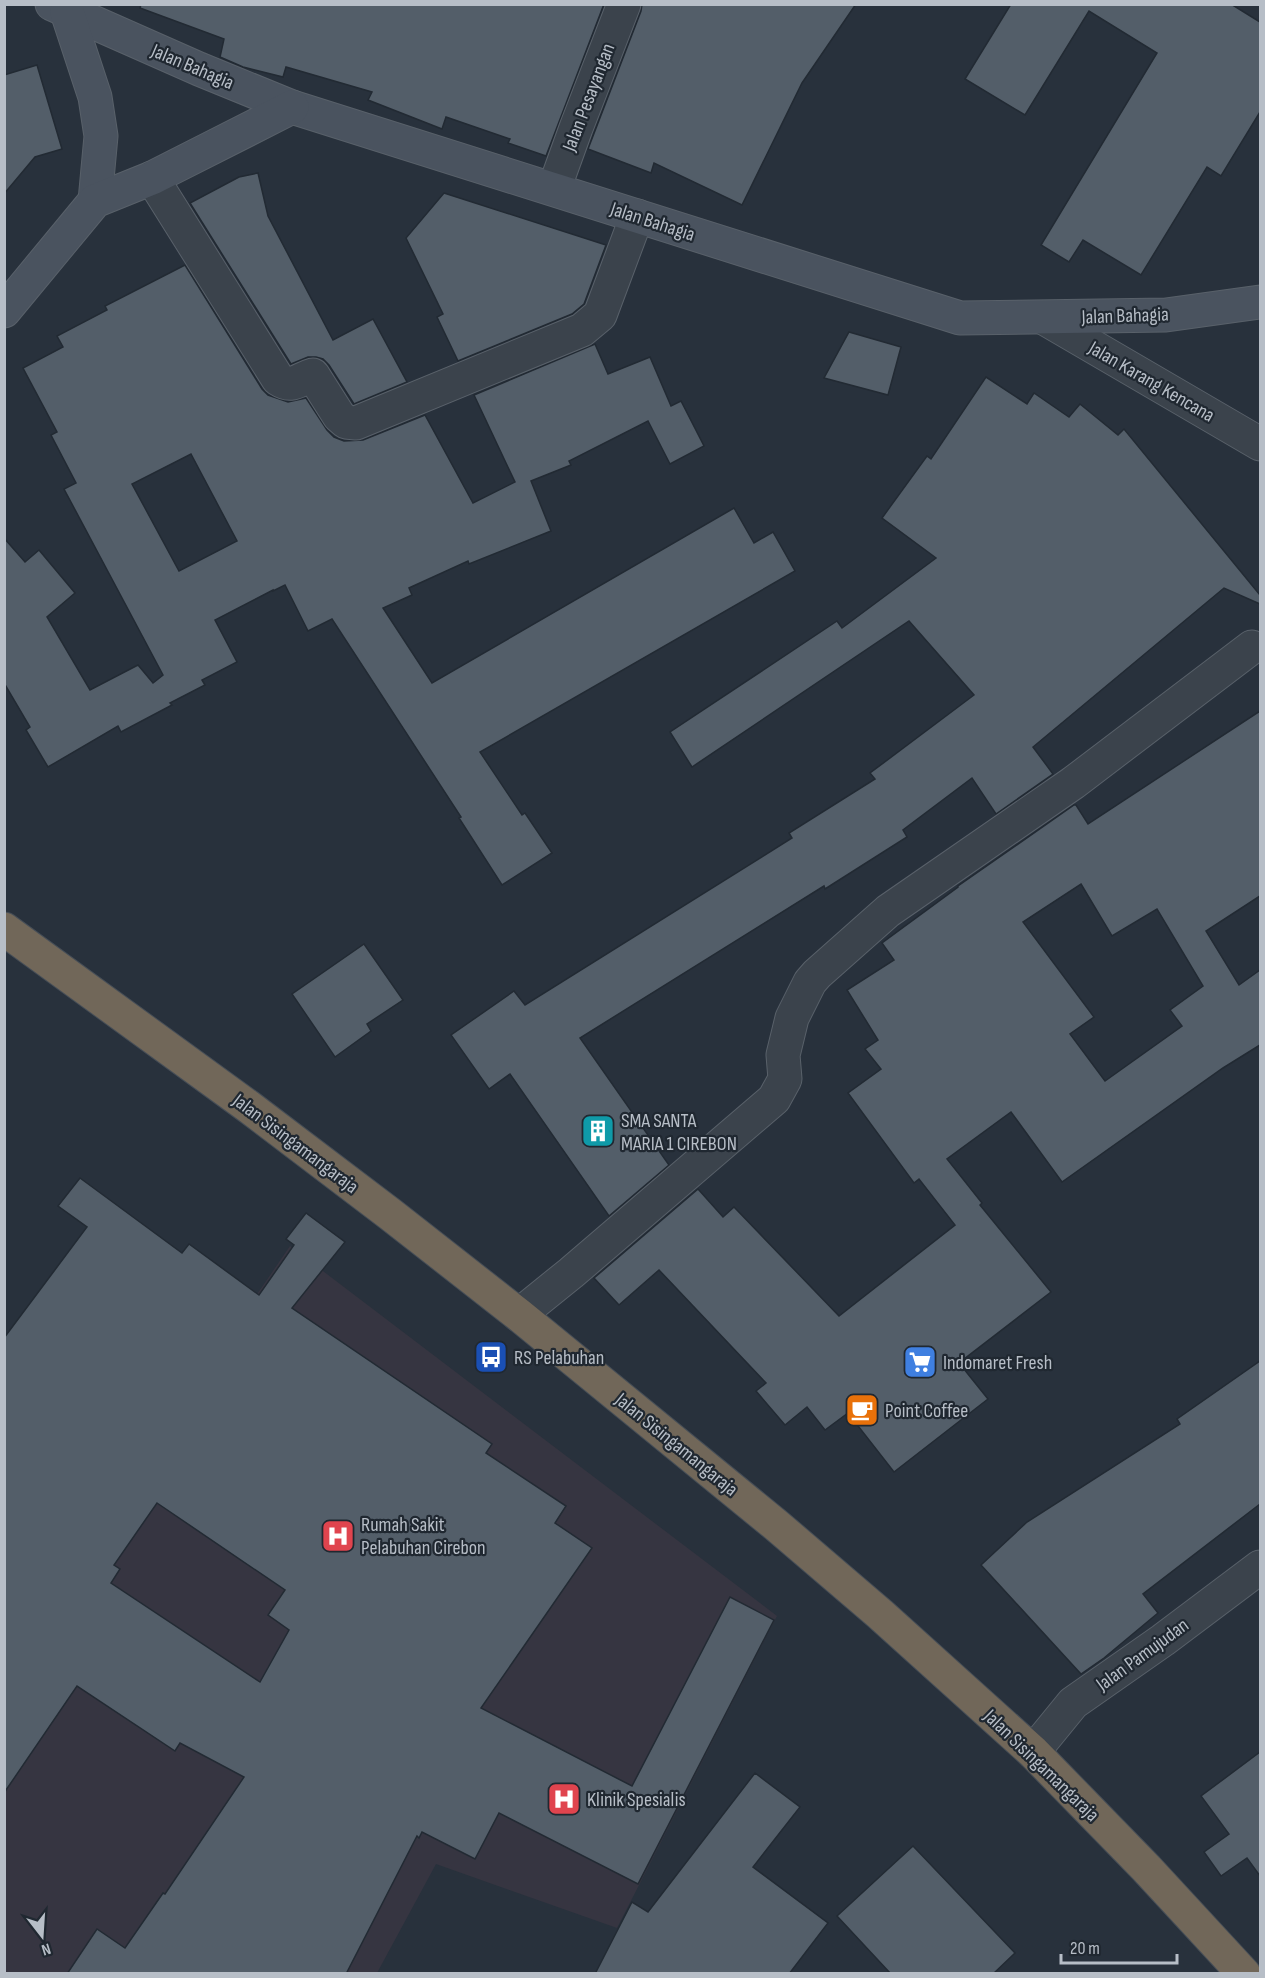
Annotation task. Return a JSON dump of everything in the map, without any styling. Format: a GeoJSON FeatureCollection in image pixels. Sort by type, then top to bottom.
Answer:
{"type":"FeatureCollection","features":[{"type":"Feature","properties":{"kind":"highway","name":"Jalan Sisingamangaraja"},"geometry":{"type":"LineString","coordinates":[[4,929],[249,1107],[519,1315],[793,1539],[1033,1752],[1155,1877],[1244,1974]]}},
{"type":"Feature","properties":{"kind":"main road","name":"Jalan Bahagia"},"geometry":{"type":"LineString","coordinates":[[60,8],[292,107],[960,318],[1166,315],[1260,302]]}},
{"type":"Feature","properties":{"kind":"main road"},"geometry":{"type":"LineString","coordinates":[[60,8],[95,97],[101,136],[95,201]]}},
{"type":"Feature","properties":{"kind":"main road"},"geometry":{"type":"LineString","coordinates":[[4,311],[95,201],[152,178],[292,107]]}},
{"type":"Feature","properties":{"kind":"street","name":"Jalan Pesayangan"},"geometry":{"type":"LineString","coordinates":[[554,189],[624,4]]}},
{"type":"Feature","properties":{"kind":"street"},"geometry":{"type":"LineString","coordinates":[[152,178],[278,379],[293,384],[313,375],[339,416],[346,422],[356,423],[582,330],[600,315],[637,216]]}},
{"type":"Feature","properties":{"kind":"street","name":"Jalan Karang Kencana"},"geometry":{"type":"LineString","coordinates":[[1044,318],[1260,444]]}},
{"type":"Feature","properties":{"kind":"street"},"geometry":{"type":"LineString","coordinates":[[519,1315],[774,1099],[785,1079],[783,1055],[792,1018],[810,982],[818,974],[888,911],[1073,783],[1252,647]]}},
{"type":"Feature","properties":{"kind":"street","name":"Jalan Pamujudan"},"geometry":{"type":"LineString","coordinates":[[1033,1752],[1073,1703],[1163,1640],[1260,1567]]}},
{"type":"Feature","properties":{"kind":"shaded area","name":"Rumah Sakit Pelabuhan Cirebon"},"geometry":{"type":"Polygon","coordinates":[[[290,1246],[777,1616],[617,1928],[436,1864],[377,1973],[5,1973],[4,1456],[215,1356],[290,1246]]]}},
{"type":"Feature","properties":{"kind":"building"},"geometry":{"type":"Polygon","coordinates":[[[141,4],[604,4],[546,156],[508,143],[510,139],[446,117],[442,129],[368,100],[372,92],[286,67],[283,77],[243,67],[220,57],[224,39],[140,8],[141,4]]]}},
{"type":"Feature","properties":{"kind":"building"},"geometry":{"type":"Polygon","coordinates":[[[642,4],[856,4],[802,83],[742,205],[654,163],[651,173],[588,149],[642,4]]]}},
{"type":"Feature","properties":{"kind":"building"},"geometry":{"type":"Polygon","coordinates":[[[1011,4],[1231,4],[1260,22],[1260,112],[1221,176],[1207,167],[1141,275],[1083,240],[1069,262],[1041,245],[1157,53],[1089,11],[1025,115],[965,79],[1011,4]]]}},
{"type":"Feature","properties":{"kind":"building"},"geometry":{"type":"Polygon","coordinates":[[[37,65],[62,149],[35,157],[4,194],[4,75],[37,65]]]}},
{"type":"Feature","properties":{"kind":"building"},"geometry":{"type":"Polygon","coordinates":[[[258,173],[268,216],[333,340],[373,319],[407,382],[354,404],[323,359],[308,357],[291,364],[190,203],[239,177],[258,173]]]}},
{"type":"Feature","properties":{"kind":"building"},"geometry":{"type":"Polygon","coordinates":[[[444,193],[606,245],[584,304],[572,314],[458,361],[437,317],[443,314],[406,238],[444,193]]]}},
{"type":"Feature","properties":{"kind":"building"},"geometry":{"type":"Polygon","coordinates":[[[185,265],[262,389],[268,395],[288,402],[306,398],[327,430],[334,437],[344,441],[363,440],[425,415],[473,503],[515,482],[474,395],[595,344],[608,374],[650,357],[671,406],[681,401],[704,446],[670,464],[648,421],[569,461],[571,465],[531,481],[551,531],[469,564],[468,561],[409,588],[412,595],[383,608],[432,683],[734,508],[754,543],[773,532],[795,571],[480,752],[522,815],[525,813],[552,853],[502,885],[459,818],[461,817],[332,619],[308,631],[285,585],[215,620],[237,662],[202,680],[205,685],[170,703],[172,705],[121,732],[118,726],[48,767],[26,730],[30,727],[4,683],[4,538],[25,562],[39,550],[75,593],[47,617],[90,690],[138,665],[153,683],[163,675],[64,489],[76,483],[51,435],[57,432],[23,368],[63,347],[57,336],[107,310],[105,306],[185,265]],[[191,454],[132,484],[179,571],[237,541],[191,454]]]}},
{"type":"Feature","properties":{"kind":"building"},"geometry":{"type":"Polygon","coordinates":[[[849,332],[901,347],[888,395],[824,378],[849,332]]]}},
{"type":"Feature","properties":{"kind":"building"},"geometry":{"type":"Polygon","coordinates":[[[986,377],[1027,404],[1034,393],[1069,417],[1080,404],[1118,435],[1124,429],[1260,595],[1260,604],[1224,588],[1033,747],[1053,774],[996,814],[972,778],[903,830],[907,837],[580,1038],[669,1165],[609,1216],[510,1074],[489,1089],[451,1035],[514,991],[525,1005],[792,838],[789,833],[875,779],[870,773],[974,695],[909,621],[692,767],[670,732],[837,621],[842,628],[936,558],[882,518],[927,456],[931,459],[986,377]]]}},
{"type":"Feature","properties":{"kind":"building"},"geometry":{"type":"Polygon","coordinates":[[[1260,711],[1260,896],[1206,931],[1239,985],[1260,970],[1260,1045],[1223,1068],[1062,1182],[1011,1112],[947,1159],[982,1203],[980,1205],[1051,1292],[959,1363],[988,1399],[894,1472],[848,1413],[825,1430],[807,1407],[785,1425],[756,1391],[766,1383],[659,1270],[619,1305],[594,1278],[698,1189],[723,1217],[734,1207],[839,1316],[955,1225],[919,1179],[914,1183],[848,1093],[881,1069],[865,1049],[878,1040],[847,990],[894,960],[882,943],[958,886],[1074,805],[1088,824],[1260,711]],[[1081,884],[1023,922],[1094,1017],[1070,1034],[1105,1081],[1182,1026],[1170,1010],[1203,986],[1157,909],[1112,936],[1081,884]]]}},
{"type":"Feature","properties":{"kind":"building"},"geometry":{"type":"Polygon","coordinates":[[[364,944],[403,1000],[367,1024],[371,1031],[335,1057],[292,994],[364,944]]]}},
{"type":"Feature","properties":{"kind":"building","name":"Rumah Sakit Pelabuhan Cirebon"},"geometry":{"type":"Polygon","coordinates":[[[80,1178],[182,1253],[189,1244],[259,1295],[294,1245],[286,1239],[306,1213],[345,1242],[292,1308],[492,1444],[486,1453],[566,1506],[555,1523],[592,1548],[481,1708],[632,1786],[730,1597],[774,1620],[638,1884],[499,1813],[475,1859],[422,1832],[419,1838],[417,1836],[346,1974],[67,1974],[97,1929],[125,1948],[163,1893],[165,1894],[244,1777],[180,1743],[175,1751],[77,1686],[4,1793],[4,1338],[87,1227],[58,1206],[80,1178]],[[157,1503],[114,1565],[120,1569],[111,1583],[260,1682],[289,1630],[268,1615],[285,1590],[157,1503]]]}},
{"type":"Feature","properties":{"kind":"building"},"geometry":{"type":"Polygon","coordinates":[[[1260,1361],[1260,1504],[1143,1594],[1158,1613],[1081,1674],[981,1565],[1027,1522],[1180,1424],[1177,1419],[1260,1361]]]}},
{"type":"Feature","properties":{"kind":"building"},"geometry":{"type":"Polygon","coordinates":[[[1260,1752],[1260,1876],[1247,1858],[1221,1876],[1204,1852],[1229,1834],[1201,1796],[1260,1752]]]}},
{"type":"Feature","properties":{"kind":"building"},"geometry":{"type":"Polygon","coordinates":[[[755,1773],[800,1807],[753,1867],[828,1923],[789,1974],[595,1974],[632,1902],[648,1912],[755,1773]]]}},
{"type":"Feature","properties":{"kind":"building"},"geometry":{"type":"Polygon","coordinates":[[[913,1846],[1015,1953],[993,1974],[891,1974],[837,1916],[913,1846]]]}},
{"type":"Feature","properties":{"kind":"place","name":"SMA SANTA MARIA 1 CIREBON"},"geometry":{"type":"Point","coordinates":[598,1131]}},
{"type":"Feature","properties":{"kind":"place","name":"RS Pelabuhan"},"geometry":{"type":"Point","coordinates":[491,1357]}},
{"type":"Feature","properties":{"kind":"place","name":"Indomaret Fresh"},"geometry":{"type":"Point","coordinates":[920,1362]}},
{"type":"Feature","properties":{"kind":"place","name":"Point Coffee"},"geometry":{"type":"Point","coordinates":[862,1410]}},
{"type":"Feature","properties":{"kind":"place","name":"Rumah Sakit Pelabuhan Cirebon"},"geometry":{"type":"Point","coordinates":[338,1536]}},
{"type":"Feature","properties":{"kind":"place","name":"Klinik Spesialis"},"geometry":{"type":"Point","coordinates":[564,1799]}}]}
